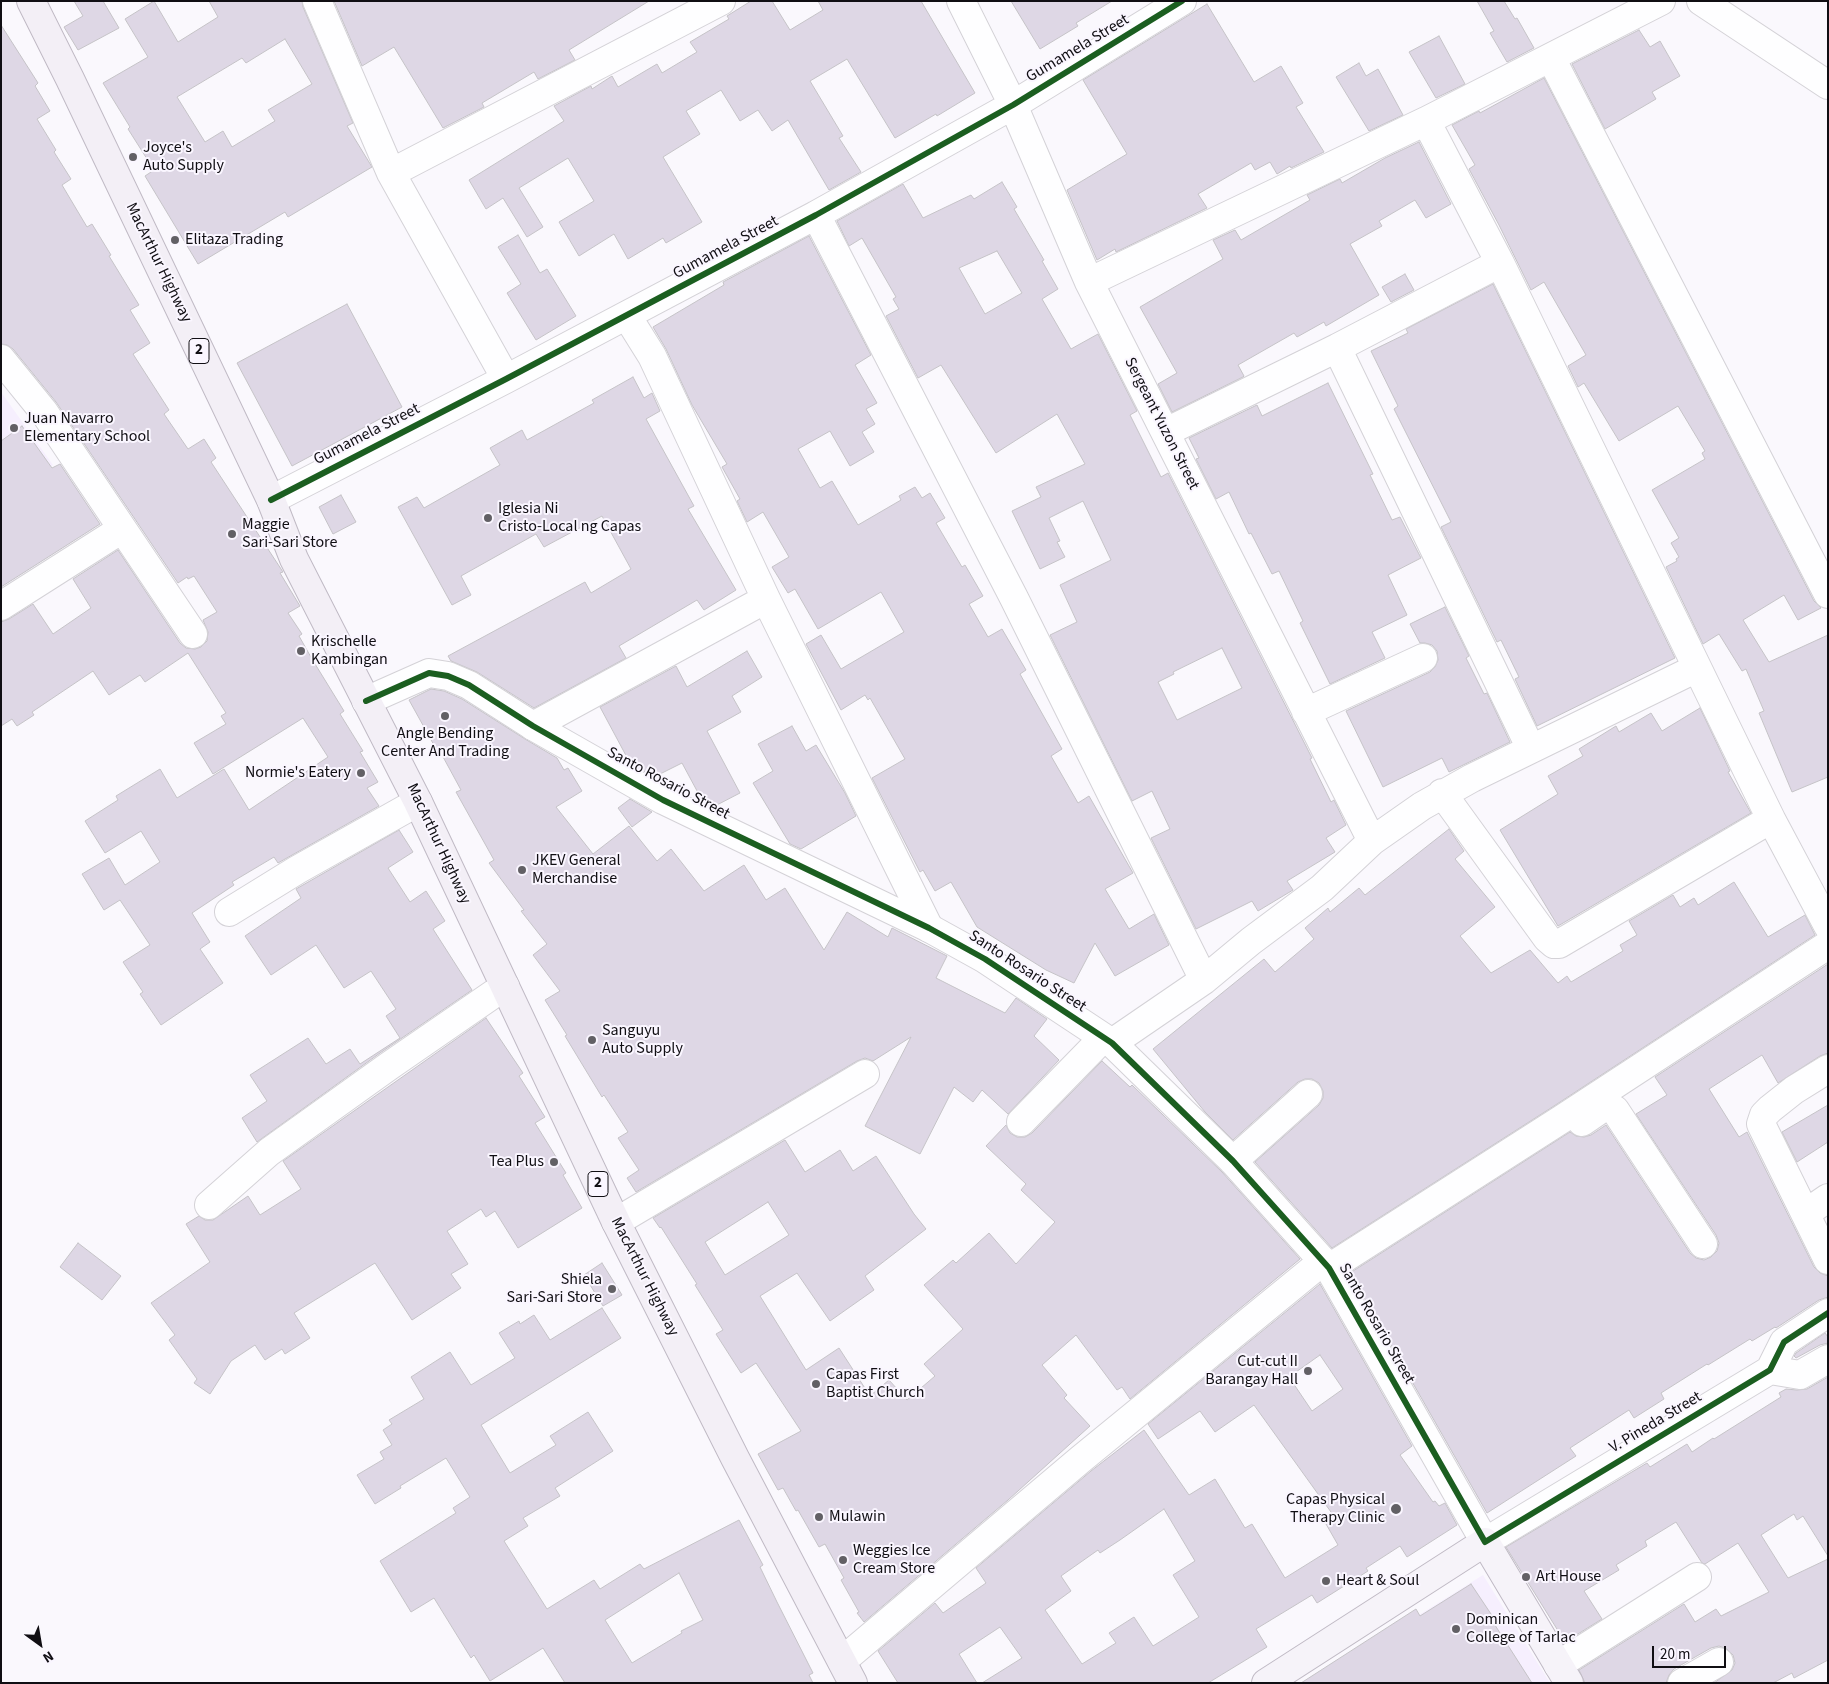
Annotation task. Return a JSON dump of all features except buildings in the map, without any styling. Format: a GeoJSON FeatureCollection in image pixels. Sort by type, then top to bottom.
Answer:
{"type":"FeatureCollection","features":[{"type":"Feature","properties":{"kind":"highway","name":"MacArthur Highway"},"geometry":{"type":"LineString","coordinates":[[31,1],[70,78],[271,500],[294,559],[418,802],[616,1222],[735,1458],[848,1672]]}},
{"type":"Feature","properties":{"kind":"main road","name":"Santo Rosario Street"},"geometry":{"type":"LineString","coordinates":[[1485,1542],[1564,1674]]}},
{"type":"Feature","properties":{"kind":"main road","name":"V. Pineda Street"},"geometry":{"type":"LineString","coordinates":[[1266,1683],[1485,1542]]}},
{"type":"Feature","properties":{"kind":"street"},"geometry":{"type":"LineString","coordinates":[[317,1],[391,173],[506,380]]}},
{"type":"Feature","properties":{"kind":"street"},"geometry":{"type":"LineString","coordinates":[[391,173],[721,1]]}},
{"type":"Feature","properties":{"kind":"street","name":"Sergeant Yuzon Street"},"geometry":{"type":"LineString","coordinates":[[961,1],[1013,105],[1089,282],[1372,842]]}},
{"type":"Feature","properties":{"kind":"street","name":"Gumamela Street"},"geometry":{"type":"LineString","coordinates":[[271,500],[506,380],[816,215],[1013,105],[1182,1]]}},
{"type":"Feature","properties":{"kind":"street"},"geometry":{"type":"LineString","coordinates":[[1089,282],[1426,121],[1661,1]]}},
{"type":"Feature","properties":{"kind":"street"},"geometry":{"type":"LineString","coordinates":[[1700,1],[1828,85]]}},
{"type":"Feature","properties":{"kind":"street"},"geometry":{"type":"LineString","coordinates":[[1551,58],[1828,594]]}},
{"type":"Feature","properties":{"kind":"street"},"geometry":{"type":"LineString","coordinates":[[1426,121],[1500,263],[1771,819],[1828,926]]}},
{"type":"Feature","properties":{"kind":"street"},"geometry":{"type":"LineString","coordinates":[[816,215],[1023,616],[1204,980]]}},
{"type":"Feature","properties":{"kind":"street"},"geometry":{"type":"LineString","coordinates":[[1166,432],[1337,348],[1500,263]]}},
{"type":"Feature","properties":{"kind":"street"},"geometry":{"type":"LineString","coordinates":[[627,316],[652,356],[766,599],[929,928]]}},
{"type":"Feature","properties":{"kind":"street"},"geometry":{"type":"LineString","coordinates":[[1337,348],[1531,749]]}},
{"type":"Feature","properties":{"kind":"street"},"geometry":{"type":"LineString","coordinates":[[1,359],[44,412],[193,634]]}},
{"type":"Feature","properties":{"kind":"street"},"geometry":{"type":"LineString","coordinates":[[1,606],[122,529]]}},
{"type":"Feature","properties":{"kind":"street"},"geometry":{"type":"LineString","coordinates":[[533,726],[766,599]]}},
{"type":"Feature","properties":{"kind":"street"},"geometry":{"type":"LineString","coordinates":[[1306,712],[1423,658]]}},
{"type":"Feature","properties":{"kind":"street"},"geometry":{"type":"LineString","coordinates":[[1021,1122],[1107,1040],[1204,980],[1251,941],[1322,888],[1372,842],[1442,793],[1697,668]]}},
{"type":"Feature","properties":{"kind":"street","name":"Santo Rosario Street"},"geometry":{"type":"LineString","coordinates":[[366,701],[429,673],[448,676],[469,685],[533,726],[663,800],[929,928],[985,959],[1107,1040],[1234,1161],[1326,1265],[1485,1542]]}},
{"type":"Feature","properties":{"kind":"street"},"geometry":{"type":"LineString","coordinates":[[1442,793],[1547,938],[1554,944],[1559,944],[1771,819]]}},
{"type":"Feature","properties":{"kind":"street"},"geometry":{"type":"LineString","coordinates":[[229,912],[297,870],[418,802]]}},
{"type":"Feature","properties":{"kind":"street"},"geometry":{"type":"LineString","coordinates":[[848,1672],[1088,1453],[1326,1265],[1562,1119],[1828,945]]}},
{"type":"Feature","properties":{"kind":"street"},"geometry":{"type":"LineString","coordinates":[[209,1206],[269,1152],[396,1060],[505,986]]}},
{"type":"Feature","properties":{"kind":"street"},"geometry":{"type":"LineString","coordinates":[[1828,1069],[1794,1090],[1770,1109],[1764,1115],[1761,1124],[1828,1260]]}},
{"type":"Feature","properties":{"kind":"street"},"geometry":{"type":"LineString","coordinates":[[616,1222],[865,1074]]}},
{"type":"Feature","properties":{"kind":"street"},"geometry":{"type":"LineString","coordinates":[[1234,1161],[1308,1094]]}},
{"type":"Feature","properties":{"kind":"street"},"geometry":{"type":"LineString","coordinates":[[1562,1119],[1571,1127],[1601,1109],[1610,1106],[1615,1110],[1703,1244]]}},
{"type":"Feature","properties":{"kind":"street"},"geometry":{"type":"LineString","coordinates":[[1806,1213],[1828,1198]]}},
{"type":"Feature","properties":{"kind":"street"},"geometry":{"type":"LineString","coordinates":[[1828,1313],[1784,1342],[1770,1370],[1800,1375],[1828,1359]]}},
{"type":"Feature","properties":{"kind":"street","name":"V. Pineda Street"},"geometry":{"type":"LineString","coordinates":[[1485,1542],[1770,1370]]}},
{"type":"Feature","properties":{"kind":"street"},"geometry":{"type":"LineString","coordinates":[[1564,1674],[1697,1577]]}},
{"type":"Feature","properties":{"kind":"street"},"geometry":{"type":"LineString","coordinates":[[1682,1683],[1719,1662]]}},
{"type":"Feature","properties":{"kind":"shaded area","name":"Juan Navarro Elementary School"},"geometry":{"type":"Polygon","coordinates":[[[1,392],[53,465],[1,502],[1,392]]]}},
{"type":"Feature","properties":{"kind":"shaded area","name":"Dominican College of Tarlac"},"geometry":{"type":"Polygon","coordinates":[[[1483,1575],[1550,1683],[1310,1683],[1483,1575]]]}},
{"type":"Feature","properties":{"kind":"cycle path"},"geometry":{"type":"LineString","coordinates":[[271,500],[506,379],[816,215],[1013,105],[1182,1]]}},
{"type":"Feature","properties":{"kind":"cycle path"},"geometry":{"type":"LineString","coordinates":[[366,701],[429,673],[448,676],[469,685],[533,726],[663,800],[929,928],[985,959],[1112,1043],[1233,1161],[1329,1268],[1485,1542],[1770,1370],[1784,1342],[1828,1313]]}},
{"type":"Feature","properties":{"kind":"place","name":"Joyce's Auto Supply"},"geometry":{"type":"Point","coordinates":[133,157]}},
{"type":"Feature","properties":{"kind":"place","name":"Elitaza Trading"},"geometry":{"type":"Point","coordinates":[175,240]}},
{"type":"Feature","properties":{"kind":"place","name":"Juan Navarro Elementary School"},"geometry":{"type":"Point","coordinates":[14,428]}},
{"type":"Feature","properties":{"kind":"place","name":"Iglesia Ni Cristo-Local ng Capas"},"geometry":{"type":"Point","coordinates":[488,518]}},
{"type":"Feature","properties":{"kind":"place","name":"Maggie Sari-Sari Store"},"geometry":{"type":"Point","coordinates":[232,534]}},
{"type":"Feature","properties":{"kind":"place","name":"Krischelle Kambingan"},"geometry":{"type":"Point","coordinates":[301,651]}},
{"type":"Feature","properties":{"kind":"place","name":"Angle Bending Center And Trading"},"geometry":{"type":"Point","coordinates":[445,716]}},
{"type":"Feature","properties":{"kind":"place","name":"Normie's Eatery"},"geometry":{"type":"Point","coordinates":[361,773]}},
{"type":"Feature","properties":{"kind":"place","name":"JKEV General Merchandise"},"geometry":{"type":"Point","coordinates":[522,870]}},
{"type":"Feature","properties":{"kind":"place","name":"Sanguyu Auto Supply"},"geometry":{"type":"Point","coordinates":[592,1040]}},
{"type":"Feature","properties":{"kind":"place","name":"Tea Plus"},"geometry":{"type":"Point","coordinates":[554,1162]}},
{"type":"Feature","properties":{"kind":"place","name":"Shiela Sari-Sari Store"},"geometry":{"type":"Point","coordinates":[612,1289]}},
{"type":"Feature","properties":{"kind":"place","name":"Cut-cut II Barangay Hall"},"geometry":{"type":"Point","coordinates":[1308,1371]}},
{"type":"Feature","properties":{"kind":"place","name":"Capas First Baptist Church"},"geometry":{"type":"Point","coordinates":[816,1384]}},
{"type":"Feature","properties":{"kind":"place","name":"Capas Physical Therapy Clinic"},"geometry":{"type":"Point","coordinates":[1396,1509]}},
{"type":"Feature","properties":{"kind":"place","name":"Mulawin"},"geometry":{"type":"Point","coordinates":[819,1517]}},
{"type":"Feature","properties":{"kind":"place","name":"Weggies Ice Cream Store"},"geometry":{"type":"Point","coordinates":[843,1560]}},
{"type":"Feature","properties":{"kind":"place","name":"Art House"},"geometry":{"type":"Point","coordinates":[1526,1577]}},
{"type":"Feature","properties":{"kind":"place","name":"Heart & Soul"},"geometry":{"type":"Point","coordinates":[1326,1581]}},
{"type":"Feature","properties":{"kind":"place","name":"Dominican College of Tarlac"},"geometry":{"type":"Point","coordinates":[1456,1629]}}]}
